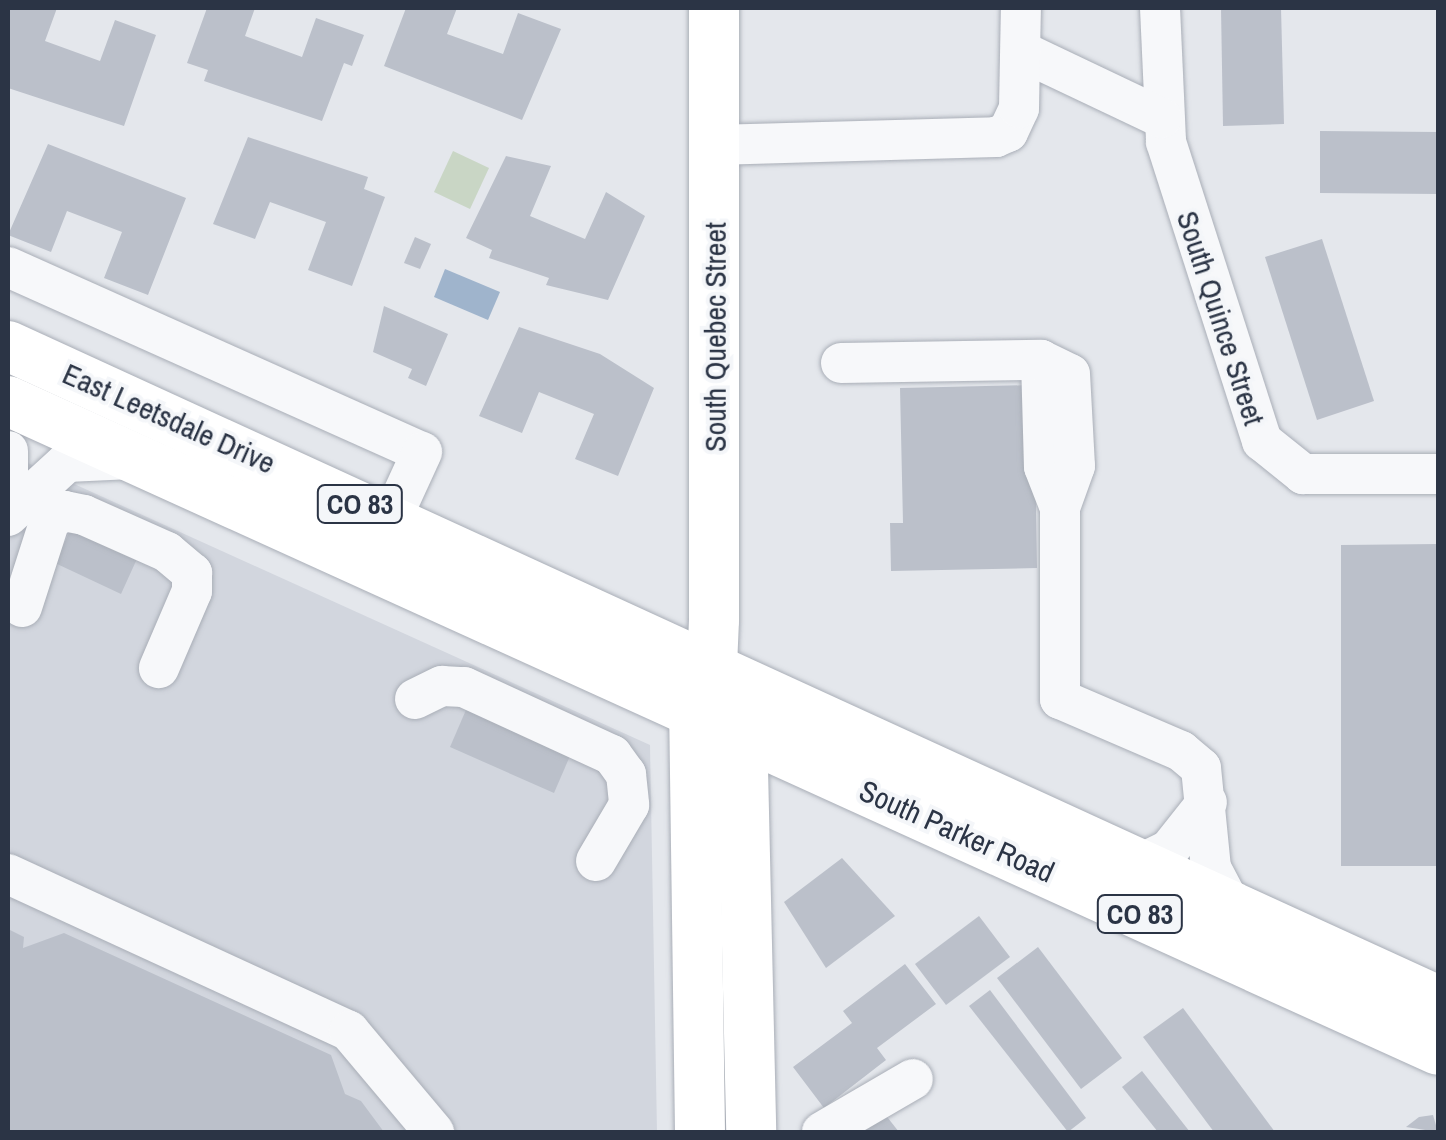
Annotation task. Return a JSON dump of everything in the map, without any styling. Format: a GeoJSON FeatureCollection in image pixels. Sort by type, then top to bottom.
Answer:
{"type":"FeatureCollection","features":[{"type":"Feature","properties":{"kind":"main road","name":"South Quebec Street"},"geometry":{"type":"LineString","coordinates":[[700,1132],[694,712],[712,666],[714,8]]}},
{"type":"Feature","properties":{"kind":"main road","name":"East Leetsdale Drive"},"geometry":{"type":"LineString","coordinates":[[8,346],[712,666]]}},
{"type":"Feature","properties":{"kind":"main road","name":"East Leetsdale Drive"},"geometry":{"type":"LineString","coordinates":[[8,401],[694,712]]}},
{"type":"Feature","properties":{"kind":"main road","name":"South Quebec Street"},"geometry":{"type":"LineString","coordinates":[[712,666],[741,733],[751,1132]]}},
{"type":"Feature","properties":{"kind":"main road","name":"South Parker Road"},"geometry":{"type":"LineString","coordinates":[[712,666],[1136,866],[1438,1001]]}},
{"type":"Feature","properties":{"kind":"main road","name":"South Parker Road"},"geometry":{"type":"LineString","coordinates":[[694,712],[1438,1050]]}},
{"type":"Feature","properties":{"kind":"main road"},"geometry":{"type":"LineString","coordinates":[[744,823],[782,793],[842,779]]}},
{"type":"Feature","properties":{"kind":"street"},"geometry":{"type":"LineString","coordinates":[[714,145],[996,138],[1016,121],[1021,8]]}},
{"type":"Feature","properties":{"kind":"street","name":"South Quince Street"},"geometry":{"type":"LineString","coordinates":[[1160,8],[1162,118],[1172,170],[1270,452],[1303,474],[1438,474]]}},
{"type":"Feature","properties":{"kind":"street"},"geometry":{"type":"LineString","coordinates":[[1021,51],[1162,118]]}},
{"type":"Feature","properties":{"kind":"street"},"geometry":{"type":"LineString","coordinates":[[8,266],[422,452],[370,565]]}},
{"type":"Feature","properties":{"kind":"street"},"geometry":{"type":"LineString","coordinates":[[841,362],[1041,360],[1044,466],[1060,508],[1060,698],[1192,758],[1207,802],[1211,868],[1232,908]]}},
{"type":"Feature","properties":{"kind":"street"},"geometry":{"type":"LineString","coordinates":[[8,450],[8,496]]}},
{"type":"Feature","properties":{"kind":"street"},"geometry":{"type":"LineString","coordinates":[[8,516],[67,462],[140,462]]}},
{"type":"Feature","properties":{"kind":"street"},"geometry":{"type":"LineString","coordinates":[[22,607],[50,520],[64,511],[84,515],[167,552],[192,573],[192,591],[159,668]]}},
{"type":"Feature","properties":{"kind":"street"},"geometry":{"type":"LineString","coordinates":[[415,699],[464,687],[612,754],[626,774],[629,805],[596,862]]}},
{"type":"Feature","properties":{"kind":"street"},"geometry":{"type":"LineString","coordinates":[[1136,866],[1181,839],[1207,802]]}},
{"type":"Feature","properties":{"kind":"street"},"geometry":{"type":"LineString","coordinates":[[8,874],[349,1031],[434,1132]]}},
{"type":"Feature","properties":{"kind":"street"},"geometry":{"type":"LineString","coordinates":[[822,1132],[913,1079]]}},
{"type":"Feature","properties":{"kind":"shaded area"},"geometry":{"type":"Polygon","coordinates":[[[8,454],[650,745],[657,1132],[8,1132],[8,454]]]}},
{"type":"Feature","properties":{"kind":"green space"},"geometry":{"type":"Polygon","coordinates":[[[453,151],[489,168],[470,209],[434,192],[453,151]]]}},
{"type":"Feature","properties":{"kind":"water"},"geometry":{"type":"Polygon","coordinates":[[[445,269],[500,292],[488,320],[434,297],[445,269]]]}},
{"type":"Feature","properties":{"kind":"building"},"geometry":{"type":"Polygon","coordinates":[[[8,8],[57,8],[45,41],[100,61],[115,20],[156,35],[124,126],[8,88],[8,8]]]}},
{"type":"Feature","properties":{"kind":"building"},"geometry":{"type":"Polygon","coordinates":[[[207,8],[255,8],[245,36],[302,57],[316,18],[364,35],[352,66],[344,63],[322,121],[204,81],[208,70],[187,63],[207,8]]]}},
{"type":"Feature","properties":{"kind":"building"},"geometry":{"type":"Polygon","coordinates":[[[406,8],[457,8],[447,34],[503,54],[518,13],[561,29],[522,120],[384,66],[406,8]]]}},
{"type":"Feature","properties":{"kind":"building"},"geometry":{"type":"Polygon","coordinates":[[[1221,8],[1281,8],[1284,124],[1223,126],[1221,8]]]}},
{"type":"Feature","properties":{"kind":"building"},"geometry":{"type":"Polygon","coordinates":[[[1320,131],[1438,132],[1438,194],[1320,193],[1320,131]]]}},
{"type":"Feature","properties":{"kind":"building"},"geometry":{"type":"Polygon","coordinates":[[[248,137],[368,177],[364,189],[385,197],[352,286],[308,270],[326,222],[270,202],[255,239],[213,224],[248,137]]]}},
{"type":"Feature","properties":{"kind":"building"},"geometry":{"type":"Polygon","coordinates":[[[48,144],[186,198],[148,295],[104,278],[122,232],[67,211],[51,252],[8,235],[48,144]]]}},
{"type":"Feature","properties":{"kind":"building"},"geometry":{"type":"Polygon","coordinates":[[[506,156],[551,166],[530,216],[585,239],[606,192],[645,216],[608,300],[546,285],[549,278],[489,258],[492,250],[466,238],[506,156]]]}},
{"type":"Feature","properties":{"kind":"building"},"geometry":{"type":"Polygon","coordinates":[[[415,237],[431,244],[420,269],[404,263],[415,237]]]}},
{"type":"Feature","properties":{"kind":"building"},"geometry":{"type":"Polygon","coordinates":[[[1322,239],[1374,401],[1317,420],[1265,257],[1322,239]]]}},
{"type":"Feature","properties":{"kind":"building"},"geometry":{"type":"Polygon","coordinates":[[[384,306],[448,334],[426,386],[408,378],[412,369],[373,352],[384,306]]]}},
{"type":"Feature","properties":{"kind":"building"},"geometry":{"type":"Polygon","coordinates":[[[519,327],[600,354],[654,388],[618,476],[575,459],[594,414],[539,392],[522,433],[479,416],[519,327]]]}},
{"type":"Feature","properties":{"kind":"building"},"geometry":{"type":"Polygon","coordinates":[[[1034,385],[1037,568],[891,571],[890,523],[903,523],[900,388],[1034,385]]]}},
{"type":"Feature","properties":{"kind":"building"},"geometry":{"type":"Polygon","coordinates":[[[75,520],[141,550],[121,594],[55,563],[75,520]]]}},
{"type":"Feature","properties":{"kind":"building"},"geometry":{"type":"Polygon","coordinates":[[[1438,544],[1438,866],[1341,866],[1341,545],[1438,544]]]}},
{"type":"Feature","properties":{"kind":"building"},"geometry":{"type":"Polygon","coordinates":[[[472,696],[576,742],[554,793],[450,747],[472,696]]]}},
{"type":"Feature","properties":{"kind":"building"},"geometry":{"type":"Polygon","coordinates":[[[842,858],[895,916],[826,968],[784,902],[842,858]]]}},
{"type":"Feature","properties":{"kind":"building"},"geometry":{"type":"Polygon","coordinates":[[[979,916],[1010,957],[946,1005],[915,964],[979,916]]]}},
{"type":"Feature","properties":{"kind":"building"},"geometry":{"type":"Polygon","coordinates":[[[8,929],[24,937],[23,948],[64,933],[331,1055],[345,1094],[361,1101],[384,1132],[8,1132],[8,929]]]}},
{"type":"Feature","properties":{"kind":"building"},"geometry":{"type":"Polygon","coordinates":[[[1038,947],[1122,1058],[1081,1089],[997,978],[1038,947]]]}},
{"type":"Feature","properties":{"kind":"building"},"geometry":{"type":"Polygon","coordinates":[[[905,964],[936,1004],[877,1048],[886,1060],[824,1108],[793,1067],[852,1023],[843,1011],[905,964]]]}},
{"type":"Feature","properties":{"kind":"building"},"geometry":{"type":"Polygon","coordinates":[[[990,990],[1086,1118],[1068,1132],[969,1006],[990,990]]]}},
{"type":"Feature","properties":{"kind":"building"},"geometry":{"type":"Polygon","coordinates":[[[1183,1008],[1275,1132],[1214,1132],[1143,1037],[1183,1008]]]}},
{"type":"Feature","properties":{"kind":"building"},"geometry":{"type":"Polygon","coordinates":[[[1142,1071],[1190,1132],[1158,1132],[1122,1087],[1142,1071]]]}},
{"type":"Feature","properties":{"kind":"building"},"geometry":{"type":"Polygon","coordinates":[[[884,1113],[899,1132],[857,1132],[884,1113]]]}},
{"type":"Feature","properties":{"kind":"building"},"geometry":{"type":"Polygon","coordinates":[[[1433,1115],[1438,1132],[1406,1127],[1419,1117],[1433,1115]]]}}]}
